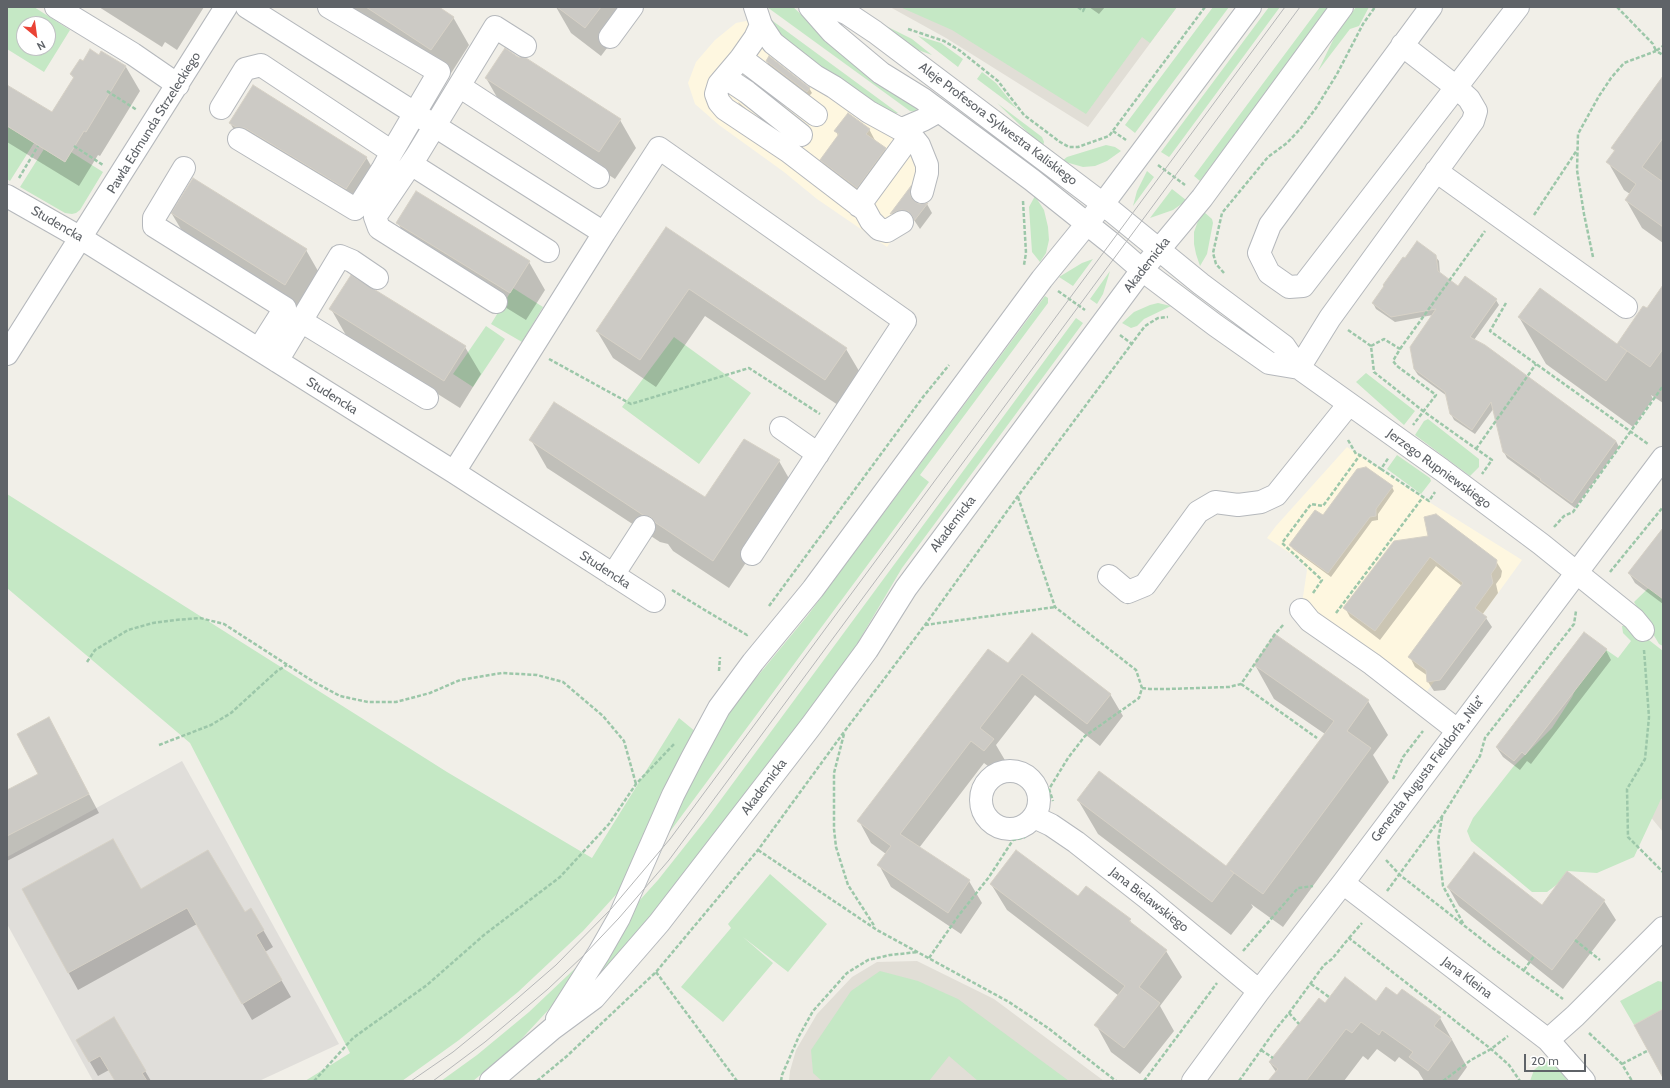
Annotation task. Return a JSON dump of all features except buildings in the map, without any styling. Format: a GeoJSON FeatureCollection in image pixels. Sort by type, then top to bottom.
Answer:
{"type":"FeatureCollection","features":[{"type":"Feature","properties":{"kind":"street"},"geometry":{"type":"LineString","coordinates":[[56,7],[133,54],[178,85]]}},
{"type":"Feature","properties":{"kind":"street","name":"Pawła Edmunda Strzeleckiego"},"geometry":{"type":"LineString","coordinates":[[7,354],[226,7]]}},
{"type":"Feature","properties":{"kind":"street"},"geometry":{"type":"LineString","coordinates":[[247,7],[604,234]]}},
{"type":"Feature","properties":{"kind":"street"},"geometry":{"type":"LineString","coordinates":[[239,139],[355,209],[361,203],[439,72],[329,7]]}},
{"type":"Feature","properties":{"kind":"street"},"geometry":{"type":"LineString","coordinates":[[610,37],[632,7]]}},
{"type":"Feature","properties":{"kind":"street","name":"Aleje Profesora Sylwestra Kaliskiego"},"geometry":{"type":"LineString","coordinates":[[810,7],[832,32],[881,73],[923,99],[1032,180],[1087,224]]}},
{"type":"Feature","properties":{"kind":"street","name":"Aleje Profesora Sylwestra Kaliskiego"},"geometry":{"type":"LineString","coordinates":[[832,7],[848,14],[875,32],[1159,248]]}},
{"type":"Feature","properties":{"kind":"street","name":"Akademicka"},"geometry":{"type":"LineString","coordinates":[[552,1029],[600,953],[619,918],[673,796],[720,708],[753,662],[813,589],[1042,279],[1103,204],[1250,7]]}},
{"type":"Feature","properties":{"kind":"street","name":"Akademicka"},"geometry":{"type":"LineString","coordinates":[[492,1081],[552,1029],[594,998],[659,923],[742,817],[867,650],[906,588],[1142,270],[1202,198],[1342,7]]}},
{"type":"Feature","properties":{"kind":"street"},"geometry":{"type":"LineString","coordinates":[[1431,7],[1270,225],[1258,253],[1269,273],[1288,287],[1303,286],[1518,7]]}},
{"type":"Feature","properties":{"kind":"street"},"geometry":{"type":"LineString","coordinates":[[758,16],[755,38],[726,78],[719,84],[716,94],[719,102],[725,109],[794,143],[859,206],[865,210],[871,221],[879,229],[887,231],[902,222]]}},
{"type":"Feature","properties":{"kind":"street"},"geometry":{"type":"LineString","coordinates":[[758,16],[773,43],[815,76],[834,87],[869,112],[907,132],[919,146],[927,165],[927,173],[922,192]]}},
{"type":"Feature","properties":{"kind":"street"},"geometry":{"type":"LineString","coordinates":[[496,302],[379,228],[375,217],[435,126],[495,27],[526,46]]}},
{"type":"Feature","properties":{"kind":"street"},"geometry":{"type":"LineString","coordinates":[[1299,368],[1330,318],[1473,121],[1476,110],[1469,99],[1402,45]]}},
{"type":"Feature","properties":{"kind":"street"},"geometry":{"type":"LineString","coordinates":[[741,58],[816,115]]}},
{"type":"Feature","properties":{"kind":"street"},"geometry":{"type":"LineString","coordinates":[[222,108],[245,69],[261,65],[392,152]]}},
{"type":"Feature","properties":{"kind":"street"},"geometry":{"type":"LineString","coordinates":[[459,86],[598,177]]}},
{"type":"Feature","properties":{"kind":"street"},"geometry":{"type":"LineString","coordinates":[[794,143],[816,115],[834,87]]}},
{"type":"Feature","properties":{"kind":"street"},"geometry":{"type":"LineString","coordinates":[[859,206],[907,132],[923,120],[939,111]]}},
{"type":"Feature","properties":{"kind":"street"},"geometry":{"type":"LineString","coordinates":[[454,472],[659,148],[905,321],[752,554]]}},
{"type":"Feature","properties":{"kind":"street"},"geometry":{"type":"LineString","coordinates":[[411,164],[548,251]]}},
{"type":"Feature","properties":{"kind":"street"},"geometry":{"type":"LineString","coordinates":[[184,168],[154,218],[154,226],[285,308],[259,350]]}},
{"type":"Feature","properties":{"kind":"street"},"geometry":{"type":"LineString","coordinates":[[1436,171],[1596,284],[1626,307]]}},
{"type":"Feature","properties":{"kind":"street","name":"Studencka"},"geometry":{"type":"LineString","coordinates":[[12,188],[81,238],[454,472],[654,601]]}},
{"type":"Feature","properties":{"kind":"street","name":"Jerzego Rupniewskiego"},"geometry":{"type":"LineString","coordinates":[[1087,224],[1142,270],[1215,325],[1269,363],[1299,368]]}},
{"type":"Feature","properties":{"kind":"street","name":"Jerzego Rupniewskiego"},"geometry":{"type":"LineString","coordinates":[[1159,248],[1201,284],[1284,346],[1299,368],[1442,470],[1541,544],[1576,574],[1634,619],[1643,630]]}},
{"type":"Feature","properties":{"kind":"street"},"geometry":{"type":"LineString","coordinates":[[277,361],[340,256],[352,261],[376,278]]}},
{"type":"Feature","properties":{"kind":"street"},"geometry":{"type":"LineString","coordinates":[[301,321],[428,398]]}},
{"type":"Feature","properties":{"kind":"street"},"geometry":{"type":"LineString","coordinates":[[1109,576],[1128,592],[1145,584],[1198,512],[1215,502],[1238,505],[1261,502],[1276,495],[1350,404]]}},
{"type":"Feature","properties":{"kind":"street"},"geometry":{"type":"LineString","coordinates":[[781,428],[818,454]]}},
{"type":"Feature","properties":{"kind":"street","name":"Generała Augusta Fieldorfa „Nila”"},"geometry":{"type":"LineString","coordinates":[[1193,1081],[1259,991],[1343,883],[1576,574],[1656,452]]}},
{"type":"Feature","properties":{"kind":"street"},"geometry":{"type":"LineString","coordinates":[[613,575],[644,527]]}},
{"type":"Feature","properties":{"kind":"street"},"geometry":{"type":"LineString","coordinates":[[1302,610],[1310,620],[1372,664],[1457,730]]}},
{"type":"Feature","properties":{"kind":"street","name":"Jana Bielawskiego"},"geometry":{"type":"LineString","coordinates":[[1037,826],[1076,842],[1146,897],[1259,991]]}},
{"type":"Feature","properties":{"kind":"street","name":"Jana Kleina"},"geometry":{"type":"LineString","coordinates":[[1343,883],[1548,1040],[1584,1081]]}},
{"type":"Feature","properties":{"kind":"street"},"geometry":{"type":"LineString","coordinates":[[1548,1040],[1575,1016],[1663,928]]}},
{"type":"Feature","properties":{"kind":"path"},"geometry":{"type":"LineString","coordinates":[[1078,7],[1083,11],[1086,7]]}},
{"type":"Feature","properties":{"kind":"path"},"geometry":{"type":"LineString","coordinates":[[907,28],[944,41],[959,50],[998,81],[1024,115],[1060,142],[1070,147],[1082,146],[1102,140],[1109,136],[1205,7]]}},
{"type":"Feature","properties":{"kind":"path"},"geometry":{"type":"LineString","coordinates":[[1226,275],[1216,264],[1213,253],[1222,213],[1268,157],[1287,143],[1308,118],[1337,74],[1362,24],[1375,7]]}},
{"type":"Feature","properties":{"kind":"path"},"geometry":{"type":"LineString","coordinates":[[1617,7],[1653,44],[1656,51],[1663,55]]}},
{"type":"Feature","properties":{"kind":"path"},"geometry":{"type":"LineString","coordinates":[[1596,284],[1590,237],[1584,214],[1577,170],[1578,134],[1599,96],[1611,78],[1624,63],[1656,51],[1663,46]]}},
{"type":"Feature","properties":{"kind":"path"},"geometry":{"type":"LineString","coordinates":[[107,91],[138,111]]}},
{"type":"Feature","properties":{"kind":"path"},"geometry":{"type":"LineString","coordinates":[[1113,131],[1129,143]]}},
{"type":"Feature","properties":{"kind":"path"},"geometry":{"type":"LineString","coordinates":[[12,188],[38,146]]}},
{"type":"Feature","properties":{"kind":"path"},"geometry":{"type":"LineString","coordinates":[[74,146],[104,165]]}},
{"type":"Feature","properties":{"kind":"path"},"geometry":{"type":"LineString","coordinates":[[1522,232],[1577,150]]}},
{"type":"Feature","properties":{"kind":"path"},"geometry":{"type":"LineString","coordinates":[[1162,168],[1178,180]]}},
{"type":"Feature","properties":{"kind":"path"},"geometry":{"type":"LineString","coordinates":[[1022,198],[1026,253],[1024,265],[1028,269]]}},
{"type":"Feature","properties":{"kind":"path"},"geometry":{"type":"LineString","coordinates":[[1419,418],[1436,395],[1397,366],[1393,361],[1400,349],[1497,214]]}},
{"type":"Feature","properties":{"kind":"path"},"geometry":{"type":"LineString","coordinates":[[1066,296],[1083,308]]}},
{"type":"Feature","properties":{"kind":"path"},"geometry":{"type":"LineString","coordinates":[[1506,304],[1490,331],[1656,452]]}},
{"type":"Feature","properties":{"kind":"path"},"geometry":{"type":"LineString","coordinates":[[537,1081],[567,1056],[656,972],[758,850],[844,732],[925,625],[1018,496],[1132,344],[1150,322],[1158,318],[1170,318]]}},
{"type":"Feature","properties":{"kind":"path"},"geometry":{"type":"LineString","coordinates":[[1330,318],[1370,346],[1374,372],[1423,411],[1492,460],[1487,467]]}},
{"type":"Feature","properties":{"kind":"path"},"geometry":{"type":"LineString","coordinates":[[1115,332],[1132,344]]}},
{"type":"Feature","properties":{"kind":"path"},"geometry":{"type":"LineString","coordinates":[[1370,346],[1384,339],[1400,349]]}},
{"type":"Feature","properties":{"kind":"path"},"geometry":{"type":"LineString","coordinates":[[549,359],[631,404],[749,368],[798,400]]}},
{"type":"Feature","properties":{"kind":"path"},"geometry":{"type":"LineString","coordinates":[[766,610],[923,397],[953,360]]}},
{"type":"Feature","properties":{"kind":"path"},"geometry":{"type":"LineString","coordinates":[[1476,449],[1536,364]]}},
{"type":"Feature","properties":{"kind":"path"},"geometry":{"type":"LineString","coordinates":[[1541,544],[1564,516],[1573,512],[1663,386]]}},
{"type":"Feature","properties":{"kind":"path"},"geometry":{"type":"LineString","coordinates":[[1345,436],[1356,454],[1360,455],[1429,501],[1438,488]]}},
{"type":"Feature","properties":{"kind":"path"},"geometry":{"type":"LineString","coordinates":[[1142,688],[1174,689],[1240,684],[1275,634],[1289,619],[1302,610],[1322,580],[1282,543],[1311,504],[1323,506],[1360,455]]}},
{"type":"Feature","properties":{"kind":"path"},"geometry":{"type":"LineString","coordinates":[[1381,469],[1384,465]]}},
{"type":"Feature","properties":{"kind":"path"},"geometry":{"type":"LineString","coordinates":[[929,958],[959,915],[989,877],[1013,840],[1037,826],[1056,812],[1049,789],[1068,758],[1085,736],[1139,698],[1142,688],[1136,670],[1055,607],[1018,496]]}},
{"type":"Feature","properties":{"kind":"path"},"geometry":{"type":"LineString","coordinates":[[1324,630],[1423,497]]}},
{"type":"Feature","properties":{"kind":"path"},"geometry":{"type":"LineString","coordinates":[[1239,1081],[1324,965],[1332,959],[1375,908],[1400,875],[1443,815],[1480,756],[1485,738],[1574,624],[1576,611],[1594,588],[1614,569],[1663,507]]}},
{"type":"Feature","properties":{"kind":"path"},"geometry":{"type":"LineString","coordinates":[[925,625],[1055,607]]}},
{"type":"Feature","properties":{"kind":"path"},"geometry":{"type":"LineString","coordinates":[[703,609],[747,635],[752,629]]}},
{"type":"Feature","properties":{"kind":"path"},"geometry":{"type":"LineString","coordinates":[[87,662],[95,650],[128,630],[153,623],[200,618],[224,624],[287,665],[340,696],[368,702],[396,702],[430,693],[460,680],[502,673],[536,675],[563,682],[603,716],[624,741],[636,784]]}},
{"type":"Feature","properties":{"kind":"path"},"geometry":{"type":"LineString","coordinates":[[1643,630],[1649,717],[1645,759],[1627,789],[1628,837],[1663,872]]}},
{"type":"Feature","properties":{"kind":"path"},"geometry":{"type":"LineString","coordinates":[[718,676],[720,657]]}},
{"type":"Feature","properties":{"kind":"path"},"geometry":{"type":"LineString","coordinates":[[159,745],[211,725],[231,713],[277,671],[287,665]]}},
{"type":"Feature","properties":{"kind":"path"},"geometry":{"type":"LineString","coordinates":[[1240,684],[1317,738]]}},
{"type":"Feature","properties":{"kind":"path"},"geometry":{"type":"LineString","coordinates":[[1390,784],[1403,757],[1435,714]]}},
{"type":"Feature","properties":{"kind":"path"},"geometry":{"type":"LineString","coordinates":[[844,732],[834,773],[834,829],[836,847],[848,885],[877,930]]}},
{"type":"Feature","properties":{"kind":"path"},"geometry":{"type":"LineString","coordinates":[[314,1081],[353,1038],[427,985],[484,935],[560,877],[609,824],[636,784],[676,741]]}},
{"type":"Feature","properties":{"kind":"path"},"geometry":{"type":"LineString","coordinates":[[1443,815],[1438,841],[1443,886],[1464,925]]}},
{"type":"Feature","properties":{"kind":"path"},"geometry":{"type":"LineString","coordinates":[[1371,845],[1400,875],[1563,999],[1587,1030],[1622,1064],[1632,1081]]}},
{"type":"Feature","properties":{"kind":"path"},"geometry":{"type":"LineString","coordinates":[[758,850],[877,930],[1009,1002],[1048,1028],[1116,1081]]}},
{"type":"Feature","properties":{"kind":"path"},"geometry":{"type":"LineString","coordinates":[[1144,1081],[1230,966],[1298,888],[1317,885]]}},
{"type":"Feature","properties":{"kind":"path"},"geometry":{"type":"LineString","coordinates":[[1349,938],[1491,1049],[1509,1065],[1520,1081]]}},
{"type":"Feature","properties":{"kind":"path"},"geometry":{"type":"LineString","coordinates":[[1575,940],[1602,962]]}},
{"type":"Feature","properties":{"kind":"path"},"geometry":{"type":"LineString","coordinates":[[781,1081],[782,1075],[799,1036],[813,1012],[847,973],[868,960],[890,955],[918,952]]}},
{"type":"Feature","properties":{"kind":"path"},"geometry":{"type":"LineString","coordinates":[[1524,970],[1534,956]]}},
{"type":"Feature","properties":{"kind":"path"},"geometry":{"type":"LineString","coordinates":[[656,972],[737,1081]]}},
{"type":"Feature","properties":{"kind":"path"},"geometry":{"type":"LineString","coordinates":[[1311,984],[1329,997]]}},
{"type":"Feature","properties":{"kind":"path"},"geometry":{"type":"LineString","coordinates":[[1289,1013],[1299,1024]]}},
{"type":"Feature","properties":{"kind":"path"},"geometry":{"type":"LineString","coordinates":[[1261,1050],[1273,1058]]}},
{"type":"Feature","properties":{"kind":"path"},"geometry":{"type":"LineString","coordinates":[[1622,1064],[1647,1051]]}},
{"type":"Feature","properties":{"kind":"shaded area"},"geometry":{"type":"Polygon","coordinates":[[[890,7],[1177,7],[1088,127],[946,38],[890,7]]]}},
{"type":"Feature","properties":{"kind":"shaded area"},"geometry":{"type":"Polygon","coordinates":[[[751,20],[902,129],[931,198],[910,227],[896,234],[887,247],[817,199],[784,172],[719,125],[695,104],[688,83],[696,62],[715,40],[736,23],[751,20]]]}},
{"type":"Feature","properties":{"kind":"shaded area"},"geometry":{"type":"Polygon","coordinates":[[[1347,447],[1421,497],[1522,560],[1420,701],[1301,610],[1307,570],[1299,559],[1267,538],[1347,447]]]}},
{"type":"Feature","properties":{"kind":"shaded area"},"geometry":{"type":"Polygon","coordinates":[[[182,761],[339,1044],[259,1081],[93,1081],[7,924],[7,857],[182,761]]]}},
{"type":"Feature","properties":{"kind":"shaded area"},"geometry":{"type":"Polygon","coordinates":[[[1663,774],[1663,832],[1640,804],[1663,774]]]}},
{"type":"Feature","properties":{"kind":"shaded area"},"geometry":{"type":"Polygon","coordinates":[[[917,961],[994,999],[1104,1081],[789,1081],[790,1071],[796,1050],[817,1014],[852,977],[877,962],[917,961]]]}},
{"type":"Feature","properties":{"kind":"green space"},"geometry":{"type":"Polygon","coordinates":[[[7,7],[34,7],[48,16],[16,16],[16,55],[7,49],[7,7]]]}},
{"type":"Feature","properties":{"kind":"green space"},"geometry":{"type":"Polygon","coordinates":[[[767,7],[793,7],[815,27],[917,107],[916,112],[910,111],[767,7]]]}},
{"type":"Feature","properties":{"kind":"green space"},"geometry":{"type":"Polygon","coordinates":[[[850,7],[858,7],[882,24],[912,39],[932,55],[904,45],[850,7]]]}},
{"type":"Feature","properties":{"kind":"green space"},"geometry":{"type":"Polygon","coordinates":[[[900,7],[1177,7],[1150,43],[1142,37],[1086,114],[952,30],[900,7]]]}},
{"type":"Feature","properties":{"kind":"green space"},"geometry":{"type":"Polygon","coordinates":[[[1213,7],[1229,7],[1135,133],[1125,125],[1213,7]]]}},
{"type":"Feature","properties":{"kind":"green space"},"geometry":{"type":"Polygon","coordinates":[[[1269,7],[1280,7],[1170,156],[1169,157],[1161,152],[1269,7]]]}},
{"type":"Feature","properties":{"kind":"green space"},"geometry":{"type":"Polygon","coordinates":[[[1320,7],[1329,7],[1200,181],[1194,176],[1320,7]]]}},
{"type":"Feature","properties":{"kind":"green space"},"geometry":{"type":"Polygon","coordinates":[[[1356,7],[1369,7],[1359,26],[1350,29],[1318,71],[1335,36],[1356,7]]]}},
{"type":"Feature","properties":{"kind":"green space"},"geometry":{"type":"Polygon","coordinates":[[[766,16],[898,113],[890,115],[775,39],[766,16]]]}},
{"type":"Feature","properties":{"kind":"green space"},"geometry":{"type":"Polygon","coordinates":[[[56,21],[70,30],[56,53],[56,21]]]}},
{"type":"Feature","properties":{"kind":"green space"},"geometry":{"type":"Polygon","coordinates":[[[918,36],[941,43],[963,59],[958,67],[918,36]]]}},
{"type":"Feature","properties":{"kind":"green space"},"geometry":{"type":"Polygon","coordinates":[[[18,56],[54,56],[44,72],[18,56]]]}},
{"type":"Feature","properties":{"kind":"green space"},"geometry":{"type":"Polygon","coordinates":[[[982,72],[996,83],[1017,109],[977,79],[982,72]]]}},
{"type":"Feature","properties":{"kind":"green space"},"geometry":{"type":"Polygon","coordinates":[[[997,103],[1042,137],[1044,142],[1043,147],[997,103]]]}},
{"type":"Feature","properties":{"kind":"green space"},"geometry":{"type":"Polygon","coordinates":[[[7,126],[34,143],[10,181],[7,179],[7,126]]]}},
{"type":"Feature","properties":{"kind":"green space"},"geometry":{"type":"Polygon","coordinates":[[[1106,145],[1115,147],[1121,151],[1107,161],[1095,166],[1083,167],[1062,161],[1067,157],[1106,145]]]}},
{"type":"Feature","properties":{"kind":"green space"},"geometry":{"type":"Polygon","coordinates":[[[44,149],[65,162],[71,152],[103,172],[80,210],[76,213],[65,213],[20,187],[44,149]]]}},
{"type":"Feature","properties":{"kind":"green space"},"geometry":{"type":"Polygon","coordinates":[[[1147,171],[1154,177],[1133,206],[1137,191],[1147,171]]]}},
{"type":"Feature","properties":{"kind":"green space"},"geometry":{"type":"Polygon","coordinates":[[[1172,189],[1186,200],[1173,210],[1150,218],[1172,189]]]}},
{"type":"Feature","properties":{"kind":"green space"},"geometry":{"type":"Polygon","coordinates":[[[1035,196],[1044,210],[1049,240],[1046,253],[1040,262],[1032,252],[1029,207],[1035,196]]]}},
{"type":"Feature","properties":{"kind":"green space"},"geometry":{"type":"Polygon","coordinates":[[[1204,212],[1212,219],[1213,223],[1207,254],[1200,266],[1194,244],[1194,232],[1198,221],[1204,212]]]}},
{"type":"Feature","properties":{"kind":"green space"},"geometry":{"type":"Polygon","coordinates":[[[1093,259],[1073,286],[1059,277],[1082,263],[1093,259]]]}},
{"type":"Feature","properties":{"kind":"green space"},"geometry":{"type":"Polygon","coordinates":[[[1110,271],[1103,294],[1097,304],[1090,299],[1110,271]]]}},
{"type":"Feature","properties":{"kind":"green space"},"geometry":{"type":"Polygon","coordinates":[[[513,288],[543,307],[522,342],[491,324],[513,288]]]}},
{"type":"Feature","properties":{"kind":"green space"},"geometry":{"type":"Polygon","coordinates":[[[1045,296],[1048,298],[1048,303],[920,475],[929,482],[660,845],[720,724],[808,615],[1045,296]]]}},
{"type":"Feature","properties":{"kind":"green space"},"geometry":{"type":"Polygon","coordinates":[[[1158,303],[1171,306],[1144,319],[1137,326],[1131,328],[1122,323],[1134,312],[1158,303]]]}},
{"type":"Feature","properties":{"kind":"green space"},"geometry":{"type":"Polygon","coordinates":[[[1076,318],[1083,323],[902,568],[854,649],[719,831],[616,963],[585,989],[630,911],[658,880],[708,817],[1076,318]]]}},
{"type":"Feature","properties":{"kind":"green space"},"geometry":{"type":"Polygon","coordinates":[[[486,326],[505,339],[473,387],[453,374],[486,326]]]}},
{"type":"Feature","properties":{"kind":"green space"},"geometry":{"type":"Polygon","coordinates":[[[674,337],[751,393],[699,464],[622,407],[674,337]]]}},
{"type":"Feature","properties":{"kind":"green space"},"geometry":{"type":"Polygon","coordinates":[[[1366,373],[1415,411],[1404,425],[1356,382],[1366,373]]]}},
{"type":"Feature","properties":{"kind":"green space"},"geometry":{"type":"Polygon","coordinates":[[[1428,419],[1479,459],[1479,467],[1470,476],[1415,435],[1424,421],[1428,419]]]}},
{"type":"Feature","properties":{"kind":"green space"},"geometry":{"type":"Polygon","coordinates":[[[1397,455],[1430,478],[1431,481],[1421,494],[1387,469],[1397,455]]]}},
{"type":"Feature","properties":{"kind":"green space"},"geometry":{"type":"Polygon","coordinates":[[[7,494],[447,772],[592,858],[679,718],[696,732],[622,888],[583,931],[518,992],[459,1040],[402,1081],[305,1081],[350,1053],[190,743],[7,588],[7,494]]]}},
{"type":"Feature","properties":{"kind":"green space"},"geometry":{"type":"Polygon","coordinates":[[[1663,574],[1663,646],[1659,644],[1634,602],[1663,574]]]}},
{"type":"Feature","properties":{"kind":"green space"},"geometry":{"type":"Polygon","coordinates":[[[1622,626],[1631,626],[1663,651],[1663,798],[1661,799],[1634,857],[1597,873],[1567,871],[1559,883],[1547,892],[1532,892],[1471,841],[1467,831],[1473,818],[1513,767],[1552,728],[1572,697],[1581,676],[1605,649],[1618,658],[1631,641],[1623,633],[1622,626]]]}},
{"type":"Feature","properties":{"kind":"green space"},"geometry":{"type":"Polygon","coordinates":[[[770,874],[827,924],[788,972],[743,937],[773,963],[723,1022],[681,987],[731,928],[728,924],[770,874]]]}},
{"type":"Feature","properties":{"kind":"green space"},"geometry":{"type":"Polygon","coordinates":[[[585,959],[552,1006],[514,1047],[473,1081],[441,1081],[477,1055],[529,1012],[585,959]]]}},
{"type":"Feature","properties":{"kind":"green space"},"geometry":{"type":"Polygon","coordinates":[[[880,971],[918,981],[958,999],[1069,1081],[978,1081],[949,1056],[929,1081],[822,1081],[813,1073],[811,1050],[851,991],[880,971]]]}},
{"type":"Feature","properties":{"kind":"green space"},"geometry":{"type":"Polygon","coordinates":[[[1658,981],[1663,982],[1663,1009],[1634,1025],[1620,1001],[1658,981]]]}},
{"type":"Feature","properties":{"kind":"green space"},"geometry":{"type":"Polygon","coordinates":[[[1548,1061],[1554,1063],[1568,1081],[1530,1081],[1534,1070],[1542,1063],[1548,1061]]]}},
{"type":"Feature","properties":{"kind":"tram line"},"geometry":{"type":"LineString","coordinates":[[411,1081],[453,1052],[556,965],[611,909],[670,839],[1285,7]]}},
{"type":"Feature","properties":{"kind":"tram line"},"geometry":{"type":"LineString","coordinates":[[433,1081],[485,1042],[548,989],[583,956],[619,918],[669,860],[1300,7]]}}]}
